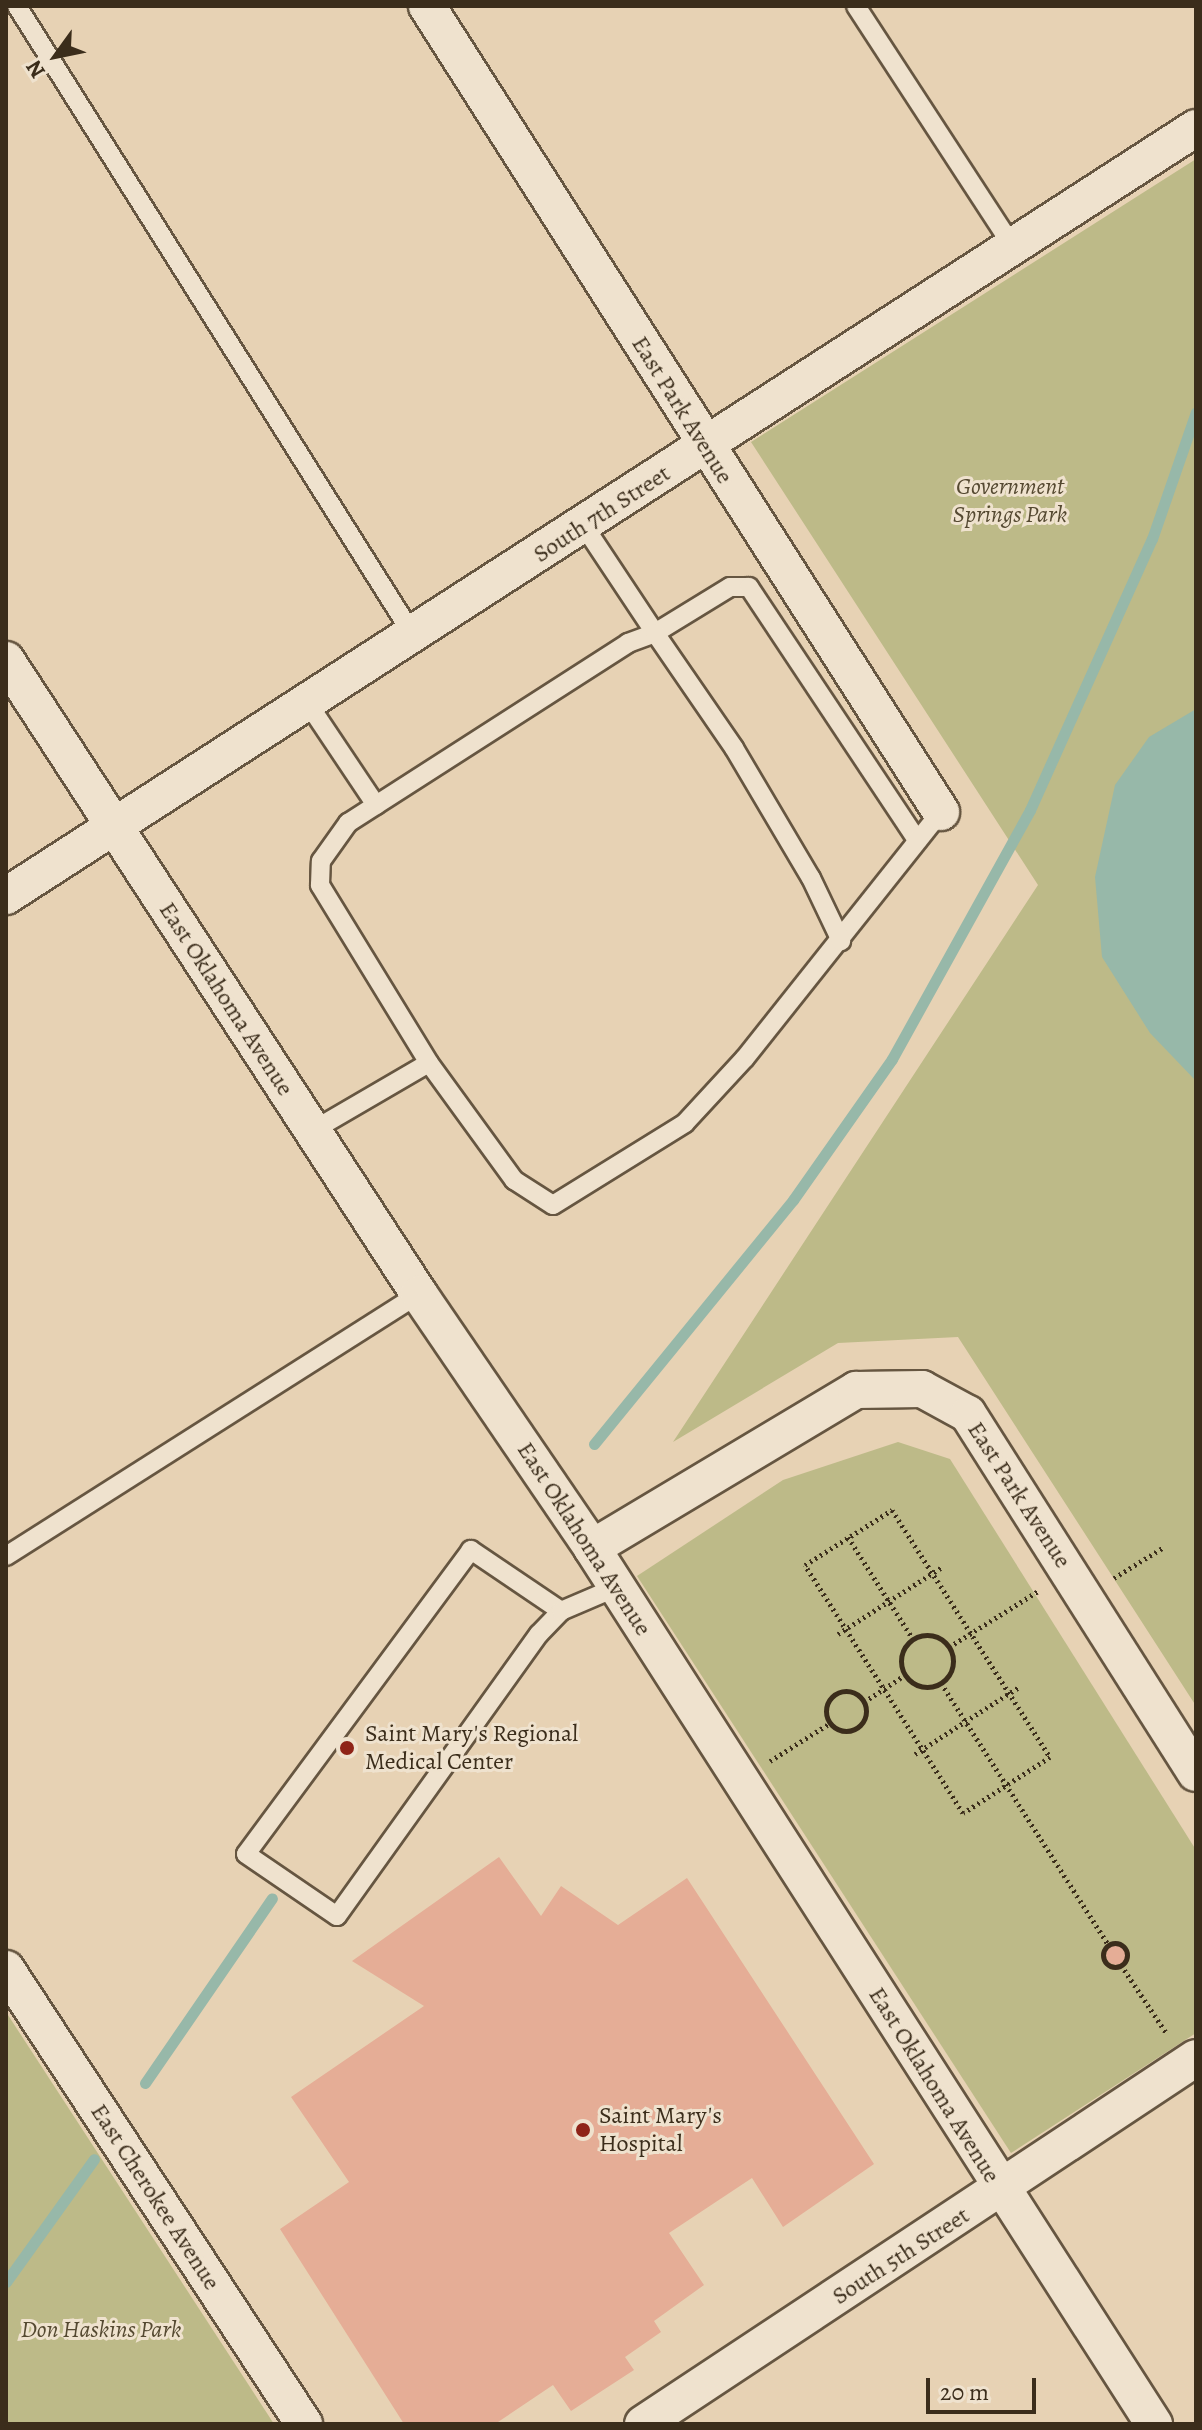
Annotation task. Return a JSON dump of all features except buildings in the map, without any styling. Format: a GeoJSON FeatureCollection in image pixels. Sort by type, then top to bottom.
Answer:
{"type":"FeatureCollection","features":[{"type":"Feature","properties":{"kind":"street","name":"East Park Avenue"},"geometry":{"type":"LineString","coordinates":[[427,6],[705,447],[941,812]]}},
{"type":"Feature","properties":{"kind":"street","name":"South 7th Street"},"geometry":{"type":"LineString","coordinates":[[6,896],[584,526],[1196,128]]}},
{"type":"Feature","properties":{"kind":"street","name":"East Oklahoma Avenue"},"geometry":{"type":"LineString","coordinates":[[6,660],[419,1294],[592,1548],[1001,2191],[1154,2424]]}},
{"type":"Feature","properties":{"kind":"street","name":"East Park Avenue"},"geometry":{"type":"LineString","coordinates":[[592,1548],[856,1390],[922,1389],[968,1414],[1196,1773]]}},
{"type":"Feature","properties":{"kind":"street","name":"East Cherokee Avenue"},"geometry":{"type":"LineString","coordinates":[[6,1969],[304,2424]]}},
{"type":"Feature","properties":{"kind":"street","name":"South 5th Street"},"geometry":{"type":"LineString","coordinates":[[643,2424],[1001,2191],[1185,2051]]}},
{"type":"Feature","properties":{"kind":"lane"},"geometry":{"type":"LineString","coordinates":[[17,6],[413,635]]}},
{"type":"Feature","properties":{"kind":"lane"},"geometry":{"type":"LineString","coordinates":[[856,6],[1013,247]]}},
{"type":"Feature","properties":{"kind":"lane"},"geometry":{"type":"LineString","coordinates":[[584,526],[734,748],[811,878],[841,941]]}},
{"type":"Feature","properties":{"kind":"lane"},"geometry":{"type":"LineString","coordinates":[[917,840],[749,587],[730,587],[655,633],[628,643],[348,823],[321,861],[320,885],[429,1063],[514,1180],[553,1205],[685,1123],[841,941],[941,812]]}},
{"type":"Feature","properties":{"kind":"lane"},"geometry":{"type":"LineString","coordinates":[[307,702],[376,805]]}},
{"type":"Feature","properties":{"kind":"lane"},"geometry":{"type":"LineString","coordinates":[[312,1131],[429,1063]]}},
{"type":"Feature","properties":{"kind":"lane"},"geometry":{"type":"LineString","coordinates":[[6,1556],[419,1294]]}},
{"type":"Feature","properties":{"kind":"lane"},"geometry":{"type":"LineString","coordinates":[[561,1611],[471,1550],[246,1854],[337,1916],[561,1611],[617,1587]]}},
{"type":"Feature","properties":{"kind":"path"},"geometry":{"type":"LineString","coordinates":[[892,1510],[1050,1757],[963,1813],[805,1565],[848,1537],[892,1510]]}},
{"type":"Feature","properties":{"kind":"path"},"geometry":{"type":"LineString","coordinates":[[848,1537],[913,1639]]}},
{"type":"Feature","properties":{"kind":"path"},"geometry":{"type":"LineString","coordinates":[[949,1647],[970,1634],[1164,1547]]}},
{"type":"Feature","properties":{"kind":"path"},"geometry":{"type":"LineString","coordinates":[[838,1634],[942,1567]]}},
{"type":"Feature","properties":{"kind":"path"},"geometry":{"type":"LineString","coordinates":[[932,1635],[949,1647],[952,1669],[941,1683],[918,1686],[905,1675],[900,1659],[913,1639],[932,1635]]}},
{"type":"Feature","properties":{"kind":"path"},"geometry":{"type":"LineString","coordinates":[[864,1702],[905,1675]]}},
{"type":"Feature","properties":{"kind":"path"},"geometry":{"type":"LineString","coordinates":[[941,1683],[1109,1946]]}},
{"type":"Feature","properties":{"kind":"path"},"geometry":{"type":"LineString","coordinates":[[915,1754],[1019,1687]]}},
{"type":"Feature","properties":{"kind":"path"},"geometry":{"type":"LineString","coordinates":[[852,1692],[864,1702],[866,1718],[858,1728],[846,1732],[830,1723],[826,1709],[838,1693],[852,1692]]}},
{"type":"Feature","properties":{"kind":"path"},"geometry":{"type":"LineString","coordinates":[[740,1780],[830,1723]]}},
{"type":"Feature","properties":{"kind":"path"},"geometry":{"type":"LineString","coordinates":[[1122,1943],[1128,1951],[1121,1965],[1107,1965],[1103,1950],[1122,1943]]}},
{"type":"Feature","properties":{"kind":"path"},"geometry":{"type":"LineString","coordinates":[[1121,1965],[1185,2051]]}},
{"type":"Feature","properties":{"kind":"green space","name":"Government Springs Park"},"geometry":{"type":"Polygon","coordinates":[[[1196,159],[1196,1706],[958,1337],[838,1343],[673,1442],[1038,885],[751,442],[1196,159]]]}},
{"type":"Feature","properties":{"kind":"green space"},"geometry":{"type":"Polygon","coordinates":[[[898,1442],[950,1459],[1196,1850],[1196,2033],[1011,2153],[637,1576],[783,1480],[898,1442]]]}},
{"type":"Feature","properties":{"kind":"green space","name":"Don Haskins Park"},"geometry":{"type":"Polygon","coordinates":[[[6,2012],[274,2424],[6,2424],[6,2012]]]}},
{"type":"Feature","properties":{"kind":"shaded area"},"geometry":{"type":"Polygon","coordinates":[[[1196,709],[1196,1081],[1150,1033],[1102,957],[1095,877],[1115,785],[1149,737],[1196,709]]]}},
{"type":"Feature","properties":{"kind":"waterway"},"geometry":{"type":"LineString","coordinates":[[594,1444],[793,1200],[892,1059],[1030,810],[1152,539],[1196,412]]}},
{"type":"Feature","properties":{"kind":"waterway"},"geometry":{"type":"LineString","coordinates":[[145,2083],[272,1898]]}},
{"type":"Feature","properties":{"kind":"waterway"},"geometry":{"type":"LineString","coordinates":[[6,2282],[94,2159]]}},
{"type":"Feature","properties":{"kind":"place","name":"Saint Mary's Regional Medical Center"},"geometry":{"type":"Point","coordinates":[347,1748]}},
{"type":"Feature","properties":{"kind":"place","name":"Saint Mary's Hospital"},"geometry":{"type":"Point","coordinates":[583,2130]}}]}
